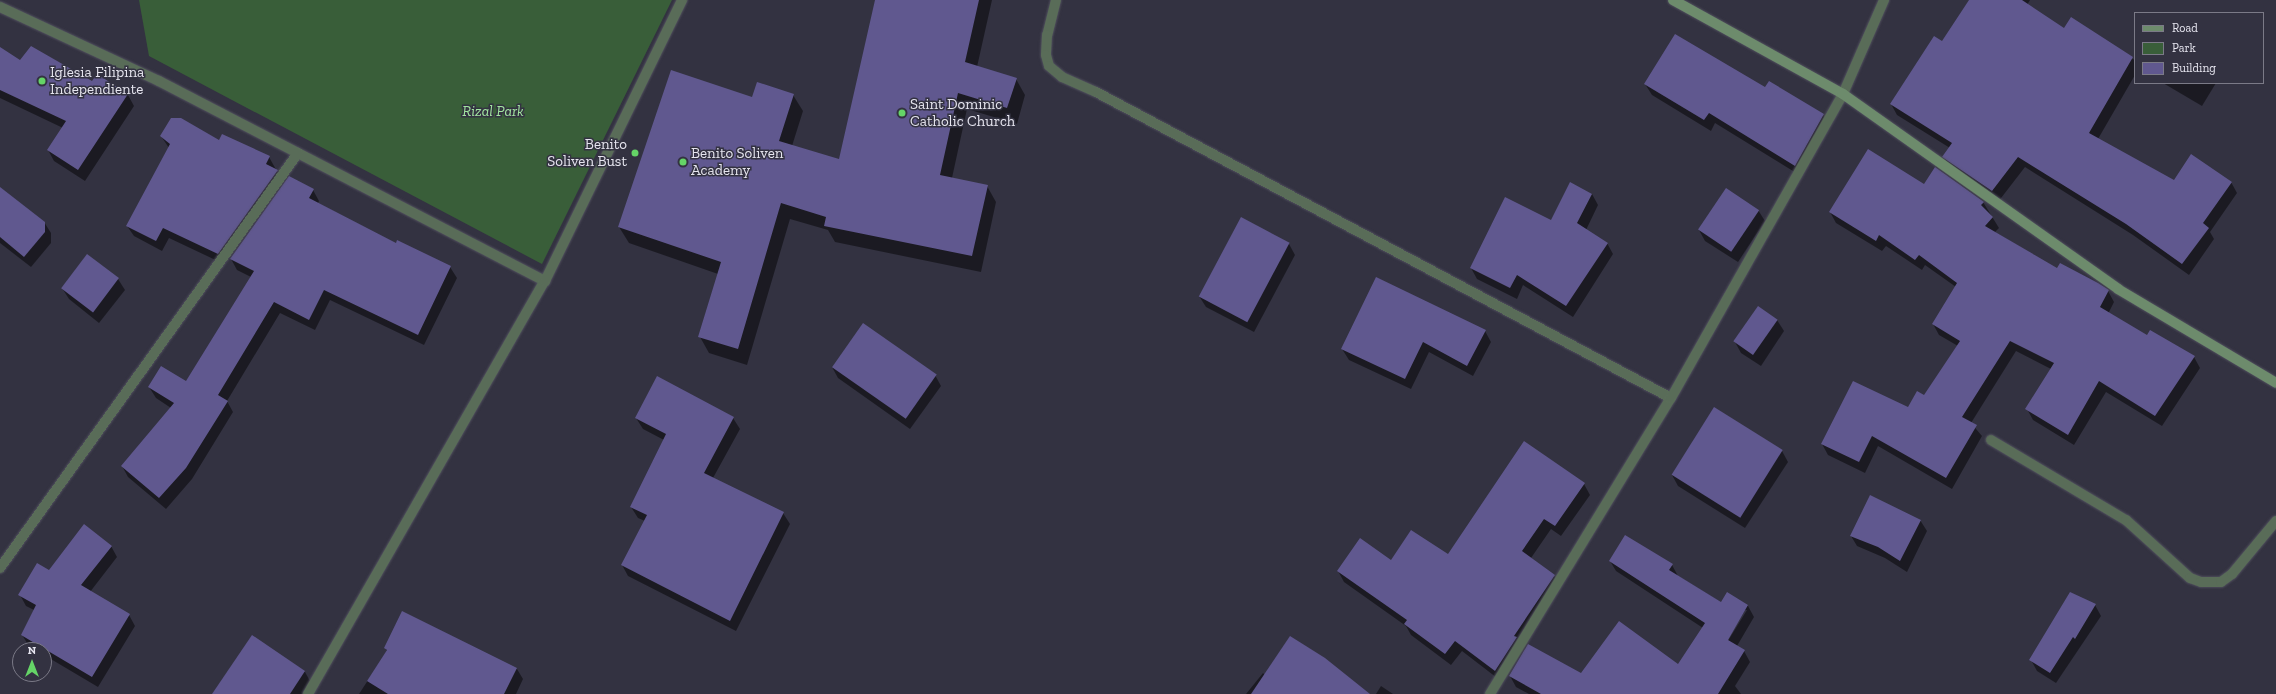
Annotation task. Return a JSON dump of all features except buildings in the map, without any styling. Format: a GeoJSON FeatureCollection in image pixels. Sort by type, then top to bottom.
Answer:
{"type":"FeatureCollection","features":[{"type":"Feature","properties":{"kind":"street"},"geometry":{"type":"LineString","coordinates":[[308,694],[545,281],[682,0]]}},
{"type":"Feature","properties":{"kind":"street"},"geometry":{"type":"LineString","coordinates":[[1056,0],[1047,35],[1046,55],[1049,66],[1062,77],[1096,92],[1671,398]]}},
{"type":"Feature","properties":{"kind":"street"},"geometry":{"type":"LineString","coordinates":[[1673,0],[1843,94],[2118,289],[2276,383]]}},
{"type":"Feature","properties":{"kind":"street"},"geometry":{"type":"LineString","coordinates":[[1490,694],[1671,398],[1843,94],[1884,0]]}},
{"type":"Feature","properties":{"kind":"street"},"geometry":{"type":"LineString","coordinates":[[0,7],[159,81],[545,281]]}},
{"type":"Feature","properties":{"kind":"street"},"geometry":{"type":"LineString","coordinates":[[0,568],[298,153]]}},
{"type":"Feature","properties":{"kind":"street"},"geometry":{"type":"LineString","coordinates":[[1991,440],[2126,520],[2190,578],[2201,582],[2221,582],[2232,574],[2276,521]]}},
{"type":"Feature","properties":{"kind":"green space","name":"Rizal Park"},"geometry":{"type":"Polygon","coordinates":[[[139,0],[672,0],[542,264],[149,56],[139,0]]]}},
{"type":"Feature","properties":{"kind":"place","name":"Iglesia Filipina Independiente"},"geometry":{"type":"Point","coordinates":[42,81]}},
{"type":"Feature","properties":{"kind":"place","name":"Saint Dominic Catholic Church"},"geometry":{"type":"Point","coordinates":[902,113]}},
{"type":"Feature","properties":{"kind":"place","name":"Benito Soliven Bust"},"geometry":{"type":"Point","coordinates":[635,153]}},
{"type":"Feature","properties":{"kind":"place","name":"Benito Soliven Academy"},"geometry":{"type":"Point","coordinates":[683,162]}}]}
